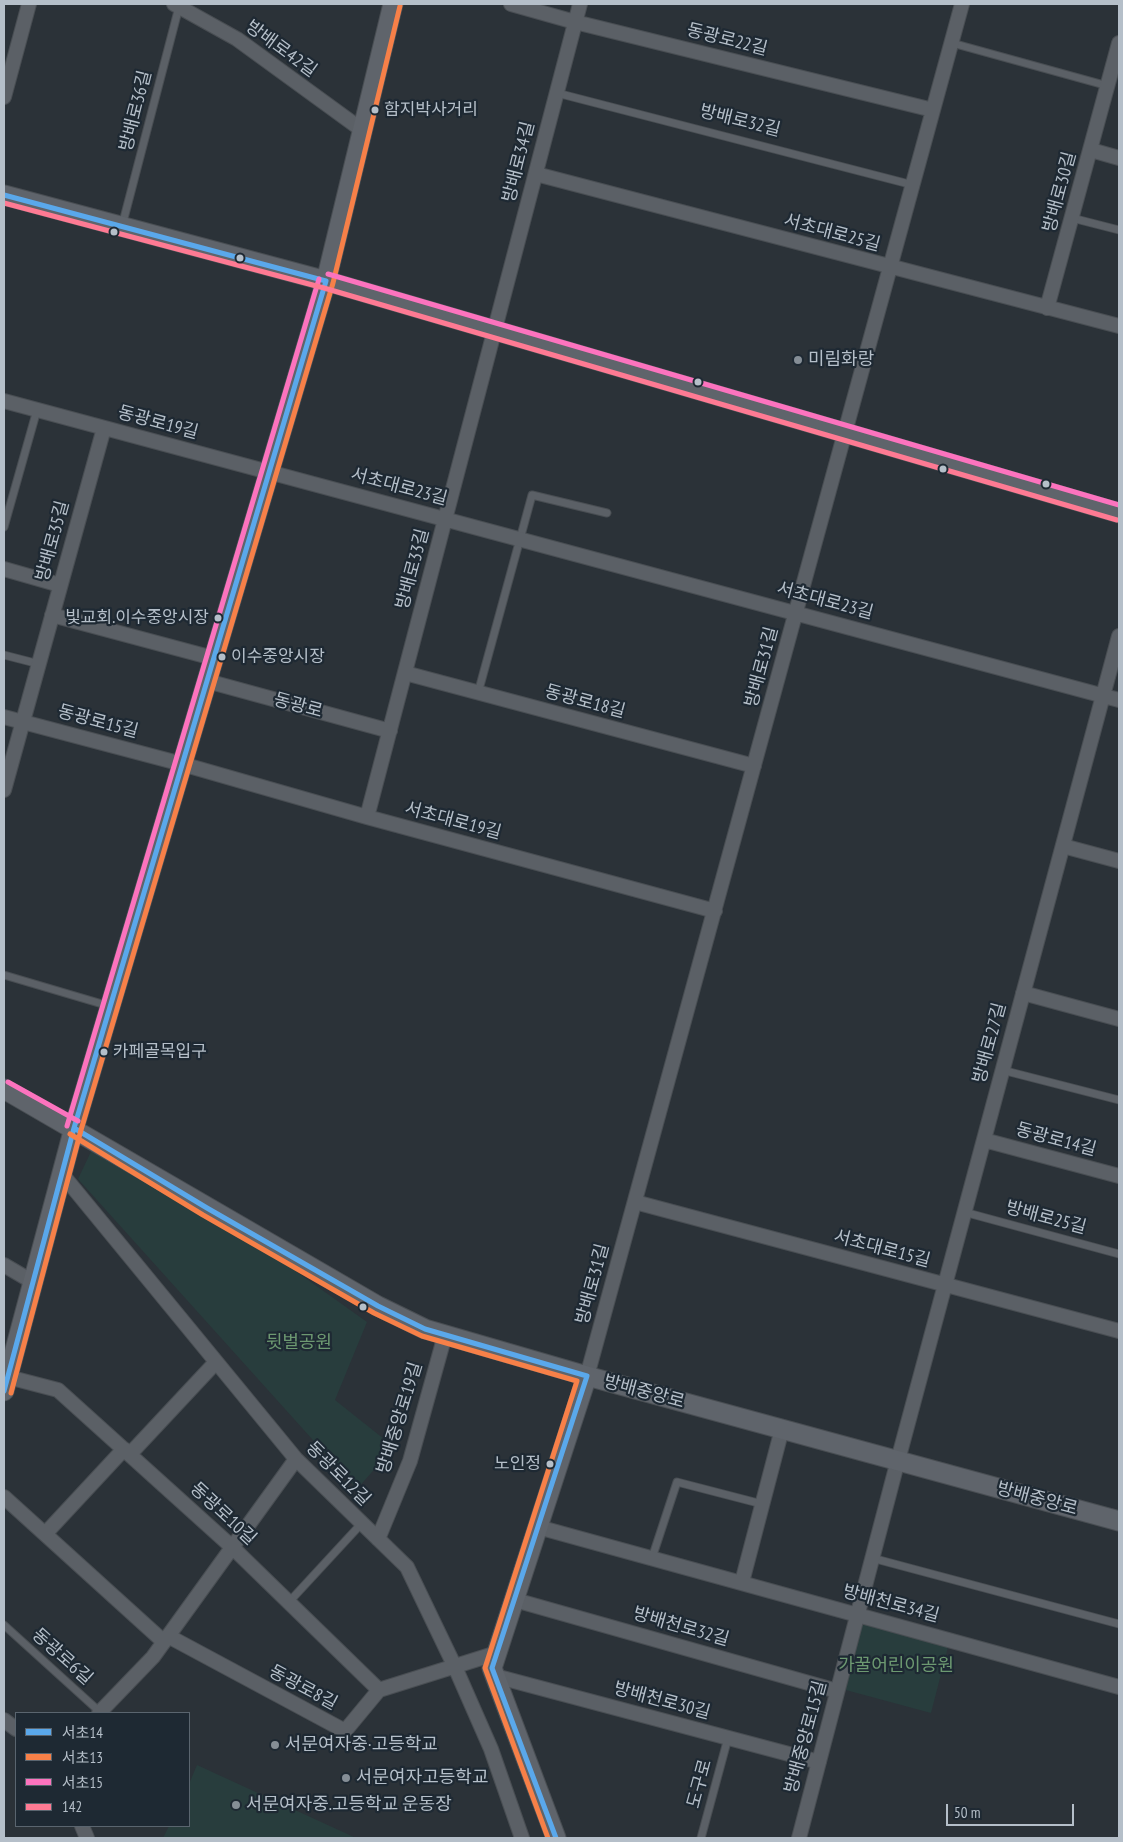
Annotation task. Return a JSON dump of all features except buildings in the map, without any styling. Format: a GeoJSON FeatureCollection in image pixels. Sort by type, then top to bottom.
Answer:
{"type":"FeatureCollection","features":[{"type":"Feature","properties":{"kind":"street"},"geometry":{"type":"LineString","coordinates":[[4,97],[29,4]]}},
{"type":"Feature","properties":{"kind":"street"},"geometry":{"type":"LineString","coordinates":[[6,1384],[74,1128],[326,281],[393,4]]}},
{"type":"Feature","properties":{"kind":"street","name":"동광로22길"},"geometry":{"type":"LineString","coordinates":[[511,4],[575,22],[934,110]]}},
{"type":"Feature","properties":{"kind":"street","name":"방배로34길"},"geometry":{"type":"LineString","coordinates":[[495,330],[580,4]]}},
{"type":"Feature","properties":{"kind":"street"},"geometry":{"type":"LineString","coordinates":[[847,433],[962,4]]}},
{"type":"Feature","properties":{"kind":"street","name":"방배로42길"},"geometry":{"type":"LineString","coordinates":[[177,5],[237,39],[362,130]]}},
{"type":"Feature","properties":{"kind":"street","name":"방배로30길"},"geometry":{"type":"LineString","coordinates":[[1047,308],[1112,79],[1119,43]]}},
{"type":"Feature","properties":{"kind":"street"},"geometry":{"type":"LineString","coordinates":[[1091,150],[1119,158]]}},
{"type":"Feature","properties":{"kind":"street","name":"서초대로25길"},"geometry":{"type":"LineString","coordinates":[[536,174],[1119,326]]}},
{"type":"Feature","properties":{"kind":"street"},"geometry":{"type":"LineString","coordinates":[[4,195],[326,281],[1119,512]]}},
{"type":"Feature","properties":{"kind":"street","name":"방배로33길"},"geometry":{"type":"LineString","coordinates":[[367,817],[495,330]]}},
{"type":"Feature","properties":{"kind":"street","name":"동광로19길"},"geometry":{"type":"LineString","coordinates":[[4,401],[269,472]]}},
{"type":"Feature","properties":{"kind":"street","name":"방배로35길"},"geometry":{"type":"LineString","coordinates":[[4,790],[104,428]]}},
{"type":"Feature","properties":{"kind":"street","name":"방배로31길"},"geometry":{"type":"LineString","coordinates":[[588,1376],[847,433]]}},
{"type":"Feature","properties":{"kind":"street","name":"서초대로23길"},"geometry":{"type":"LineString","coordinates":[[269,472],[1119,700]]}},
{"type":"Feature","properties":{"kind":"street"},"geometry":{"type":"LineString","coordinates":[[4,569],[60,585]]}},
{"type":"Feature","properties":{"kind":"street"},"geometry":{"type":"LineString","coordinates":[[52,615],[214,658]]}},
{"type":"Feature","properties":{"kind":"street","name":"방배로27길"},"geometry":{"type":"LineString","coordinates":[[898,1460],[1119,636]]}},
{"type":"Feature","properties":{"kind":"street","name":"동광로18길"},"geometry":{"type":"LineString","coordinates":[[405,673],[754,766]]}},
{"type":"Feature","properties":{"kind":"street","name":"동광로"},"geometry":{"type":"LineString","coordinates":[[207,681],[390,731]]}},
{"type":"Feature","properties":{"kind":"street","name":"동광로15길"},"geometry":{"type":"LineString","coordinates":[[4,718],[182,764]]}},
{"type":"Feature","properties":{"kind":"street","name":"서초대로19길"},"geometry":{"type":"LineString","coordinates":[[182,764],[367,817],[715,911]]}},
{"type":"Feature","properties":{"kind":"street"},"geometry":{"type":"LineString","coordinates":[[1063,846],[1119,861]]}},
{"type":"Feature","properties":{"kind":"street"},"geometry":{"type":"LineString","coordinates":[[1023,993],[1119,1019]]}},
{"type":"Feature","properties":{"kind":"street","name":"방배중앙로"},"geometry":{"type":"LineString","coordinates":[[4,1089],[378,1306],[424,1329],[588,1376],[1119,1521]]}},
{"type":"Feature","properties":{"kind":"street","name":"동광로14길"},"geometry":{"type":"LineString","coordinates":[[984,1140],[1119,1176]]}},
{"type":"Feature","properties":{"kind":"street","name":"동광로12길"},"geometry":{"type":"LineString","coordinates":[[62,1174],[296,1459],[406,1567],[455,1666],[491,1749],[522,1838]]}},
{"type":"Feature","properties":{"kind":"street","name":"서초대로15길"},"geometry":{"type":"LineString","coordinates":[[635,1202],[1119,1332]]}},
{"type":"Feature","properties":{"kind":"street"},"geometry":{"type":"LineString","coordinates":[[4,1265],[33,1282]]}},
{"type":"Feature","properties":{"kind":"street","name":"방배중앙로19길"},"geometry":{"type":"LineString","coordinates":[[378,1539],[410,1462],[444,1335]]}},
{"type":"Feature","properties":{"kind":"street"},"geometry":{"type":"LineString","coordinates":[[45,1534],[216,1362]]}},
{"type":"Feature","properties":{"kind":"street"},"geometry":{"type":"LineString","coordinates":[[556,1838],[492,1668],[588,1376]]}},
{"type":"Feature","properties":{"kind":"street","name":"동광로10길"},"geometry":{"type":"LineString","coordinates":[[6,1384],[58,1390],[232,1547],[379,1690]]}},
{"type":"Feature","properties":{"kind":"street"},"geometry":{"type":"LineString","coordinates":[[742,1582],[782,1429]]}},
{"type":"Feature","properties":{"kind":"street"},"geometry":{"type":"LineString","coordinates":[[99,1712],[153,1657],[296,1459]]}},
{"type":"Feature","properties":{"kind":"street","name":"방배중앙로15길"},"geometry":{"type":"LineString","coordinates":[[799,1838],[898,1460]]}},
{"type":"Feature","properties":{"kind":"street","name":"동광로8길"},"geometry":{"type":"LineString","coordinates":[[4,1497],[166,1639],[345,1731],[379,1690]]}},
{"type":"Feature","properties":{"kind":"street","name":"방배천로34길"},"geometry":{"type":"LineString","coordinates":[[538,1527],[1119,1687]]}},
{"type":"Feature","properties":{"kind":"street","name":"방배천로32길"},"geometry":{"type":"LineString","coordinates":[[514,1600],[837,1691]]}},
{"type":"Feature","properties":{"kind":"street"},"geometry":{"type":"LineString","coordinates":[[379,1690],[497,1653]]}},
{"type":"Feature","properties":{"kind":"street","name":"방배천로30길"},"geometry":{"type":"LineString","coordinates":[[495,1676],[818,1762]]}},
{"type":"Feature","properties":{"kind":"street"},"geometry":{"type":"LineString","coordinates":[[4,1720],[15,1728]]}},
{"type":"Feature","properties":{"kind":"lane","name":"방배로36길"},"geometry":{"type":"LineString","coordinates":[[122,226],[177,5]]}},
{"type":"Feature","properties":{"kind":"lane"},"geometry":{"type":"LineString","coordinates":[[952,43],[1112,79]]}},
{"type":"Feature","properties":{"kind":"lane","name":"방배로32길"},"geometry":{"type":"LineString","coordinates":[[557,93],[913,185]]}},
{"type":"Feature","properties":{"kind":"lane"},"geometry":{"type":"LineString","coordinates":[[1072,218],[1119,230]]}},
{"type":"Feature","properties":{"kind":"lane"},"geometry":{"type":"LineString","coordinates":[[4,527],[37,410]]}},
{"type":"Feature","properties":{"kind":"lane"},"geometry":{"type":"LineString","coordinates":[[478,693],[532,495],[607,513]]}},
{"type":"Feature","properties":{"kind":"lane"},"geometry":{"type":"LineString","coordinates":[[4,655],[39,664]]}},
{"type":"Feature","properties":{"kind":"lane"},"geometry":{"type":"LineString","coordinates":[[4,975],[110,1007]]}},
{"type":"Feature","properties":{"kind":"lane"},"geometry":{"type":"LineString","coordinates":[[1002,1070],[1119,1100]]}},
{"type":"Feature","properties":{"kind":"lane","name":"방배로25길"},"geometry":{"type":"LineString","coordinates":[[964,1212],[1119,1254]]}},
{"type":"Feature","properties":{"kind":"lane"},"geometry":{"type":"LineString","coordinates":[[652,1558],[677,1482],[762,1504]]}},
{"type":"Feature","properties":{"kind":"lane"},"geometry":{"type":"LineString","coordinates":[[289,1602],[362,1523]]}},
{"type":"Feature","properties":{"kind":"lane"},"geometry":{"type":"LineString","coordinates":[[872,1558],[1119,1624]]}},
{"type":"Feature","properties":{"kind":"lane","name":"동광로6길"},"geometry":{"type":"LineString","coordinates":[[4,1625],[99,1712]]}},
{"type":"Feature","properties":{"kind":"lane","name":"도구로"},"geometry":{"type":"LineString","coordinates":[[701,1838],[728,1738]]}},
{"type":"Feature","properties":{"kind":"green space","name":"뒷벌공원"},"geometry":{"type":"Polygon","coordinates":[[[96,1141],[207,1208],[367,1322],[335,1400],[394,1447],[357,1489],[78,1179],[96,1141]]]}},
{"type":"Feature","properties":{"kind":"green space","name":"가꿀어린이공원"},"geometry":{"type":"Polygon","coordinates":[[[862,1619],[949,1643],[931,1713],[842,1689],[862,1619]]]}},
{"type":"Feature","properties":{"kind":"green space","name":"서문여자중.고등학교 운동장"},"geometry":{"type":"Polygon","coordinates":[[[197,1765],[356,1838],[163,1838],[168,1827],[190,1827],[190,1782],[197,1765]]]}},
{"type":"Feature","properties":{"kind":"transit line","name":"서초13"},"geometry":{"type":"LineString","coordinates":[[11,1393],[81,1130],[333,283],[400,6]]}},
{"type":"Feature","properties":{"kind":"transit line","name":"서초14"},"geometry":{"type":"LineString","coordinates":[[4,195],[326,281]]}},
{"type":"Feature","properties":{"kind":"transit line","name":"142"},"geometry":{"type":"LineString","coordinates":[[4,203],[324,288],[1117,520]]}},
{"type":"Feature","properties":{"kind":"transit line","name":"서초15"},"geometry":{"type":"LineString","coordinates":[[328,274],[1119,505]]}},
{"type":"Feature","properties":{"kind":"transit line","name":"서초15"},"geometry":{"type":"LineString","coordinates":[[67,1126],[319,279]]}},
{"type":"Feature","properties":{"kind":"transit line","name":"서초14"},"geometry":{"type":"LineString","coordinates":[[4,1391],[74,1128],[326,281]]}},
{"type":"Feature","properties":{"kind":"transit line","name":"서초15"},"geometry":{"type":"LineString","coordinates":[[8,1082],[78,1121]]}},
{"type":"Feature","properties":{"kind":"transit line","name":"서초14"},"geometry":{"type":"LineString","coordinates":[[74,1128],[207,1208],[378,1306],[425,1329],[587,1376],[492,1668],[556,1838]]}},
{"type":"Feature","properties":{"kind":"transit line","name":"서초13"},"geometry":{"type":"LineString","coordinates":[[70,1134],[203,1215],[374,1313],[422,1336],[577,1381],[485,1668],[548,1838]]}},
{"type":"Feature","properties":{"kind":"place","name":"함지박사거리"},"geometry":{"type":"Point","coordinates":[375,110]}},
{"type":"Feature","properties":{"kind":"place","name":"미림화랑"},"geometry":{"type":"Point","coordinates":[798,360]}},
{"type":"Feature","properties":{"kind":"place","name":"빛교회.이수중앙시장"},"geometry":{"type":"Point","coordinates":[218,618]}},
{"type":"Feature","properties":{"kind":"place","name":"이수중앙시장"},"geometry":{"type":"Point","coordinates":[222,657]}},
{"type":"Feature","properties":{"kind":"place","name":"카페골목입구"},"geometry":{"type":"Point","coordinates":[104,1052]}},
{"type":"Feature","properties":{"kind":"place","name":"노인정"},"geometry":{"type":"Point","coordinates":[550,1464]}},
{"type":"Feature","properties":{"kind":"place","name":"서문여자중·고등학교"},"geometry":{"type":"Point","coordinates":[275,1745]}},
{"type":"Feature","properties":{"kind":"place","name":"서문여자고등학교"},"geometry":{"type":"Point","coordinates":[346,1778]}},
{"type":"Feature","properties":{"kind":"place","name":"서문여자중.고등학교 운동장"},"geometry":{"type":"Point","coordinates":[236,1805]}}]}
